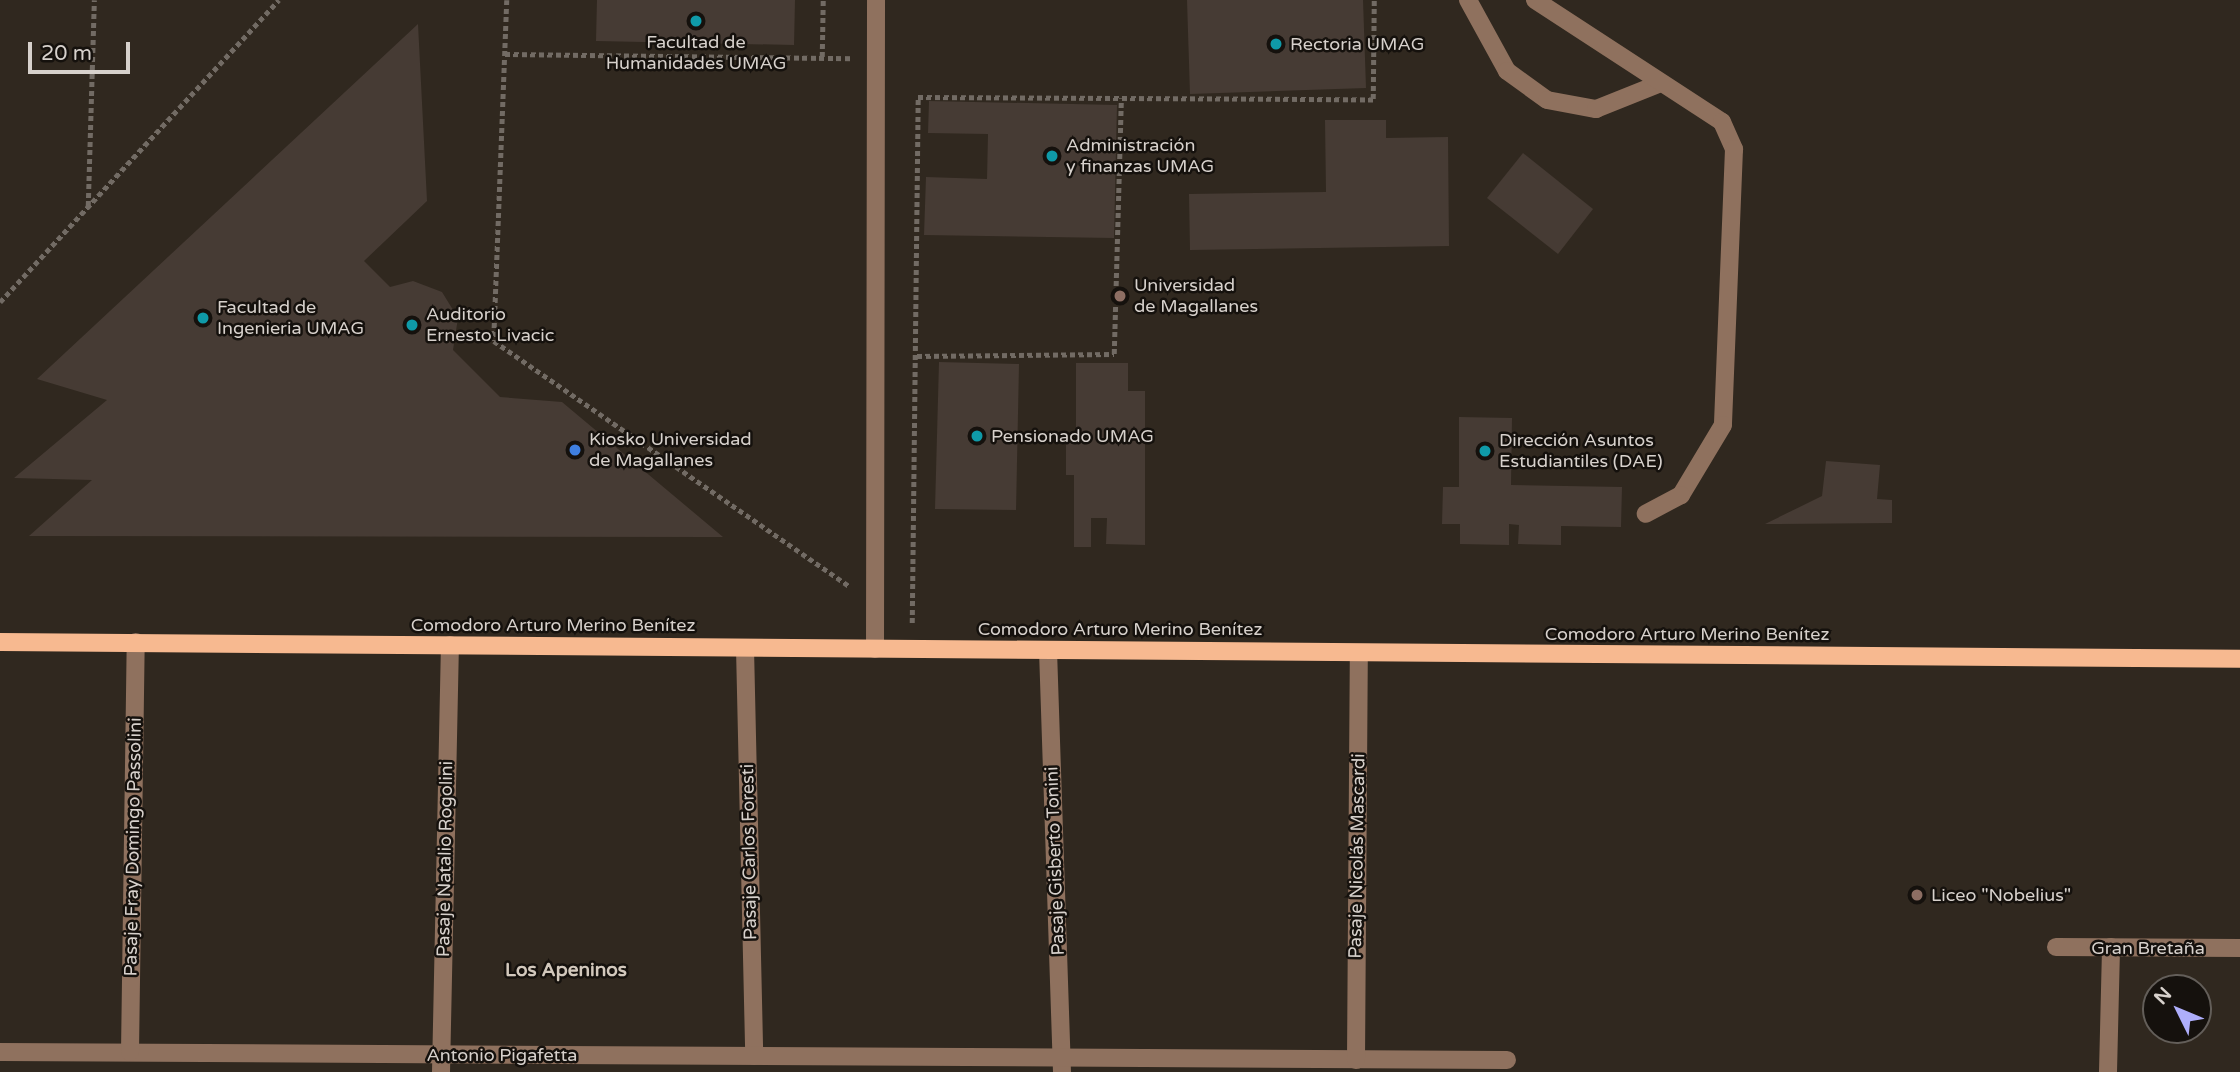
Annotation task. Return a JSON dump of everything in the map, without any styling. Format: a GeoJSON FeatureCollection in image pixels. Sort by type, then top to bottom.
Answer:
{"type":"FeatureCollection","features":[{"type":"Feature","properties":{"kind":"main road","name":"Comodoro Arturo Merino Benítez"},"geometry":{"type":"LineString","coordinates":[[0,642],[2240,659]]}},
{"type":"Feature","properties":{"kind":"street"},"geometry":{"type":"LineString","coordinates":[[875,649],[876,0]]}},
{"type":"Feature","properties":{"kind":"street"},"geometry":{"type":"LineString","coordinates":[[1468,0],[1507,71],[1547,100],[1596,109],[1661,83]]}},
{"type":"Feature","properties":{"kind":"street"},"geometry":{"type":"LineString","coordinates":[[1535,0],[1723,122],[1734,149],[1723,425],[1681,495],[1646,514]]}},
{"type":"Feature","properties":{"kind":"street","name":"Pasaje Fray Domingo Passolini"},"geometry":{"type":"LineString","coordinates":[[130,1052],[136,642]]}},
{"type":"Feature","properties":{"kind":"street","name":"Pasaje Natalio Rogolini"},"geometry":{"type":"LineString","coordinates":[[441,1063],[450,645]]}},
{"type":"Feature","properties":{"kind":"street","name":"Pasaje Carlos Foresti"},"geometry":{"type":"LineString","coordinates":[[745,648],[754,1056]]}},
{"type":"Feature","properties":{"kind":"street","name":"Pasaje Gisberto Tonini"},"geometry":{"type":"LineString","coordinates":[[1048,650],[1062,1065]]}},
{"type":"Feature","properties":{"kind":"street","name":"Pasaje Nicolás Mascardi"},"geometry":{"type":"LineString","coordinates":[[1356,1060],[1359,653]]}},
{"type":"Feature","properties":{"kind":"street","name":"Gran Bretaña"},"geometry":{"type":"LineString","coordinates":[[2056,947],[2240,948]]}},
{"type":"Feature","properties":{"kind":"street"},"geometry":{"type":"LineString","coordinates":[[2108,1072],[2111,947]]}},
{"type":"Feature","properties":{"kind":"street","name":"Antonio Pigafetta"},"geometry":{"type":"LineString","coordinates":[[0,1052],[130,1052],[441,1063],[754,1056],[1062,1065],[1507,1060]]}},
{"type":"Feature","properties":{"kind":"path"},"geometry":{"type":"LineString","coordinates":[[88,206],[94,0]]}},
{"type":"Feature","properties":{"kind":"path"},"geometry":{"type":"LineString","coordinates":[[0,302],[279,0]]}},
{"type":"Feature","properties":{"kind":"path"},"geometry":{"type":"LineString","coordinates":[[507,0],[494,341],[875,604]]}},
{"type":"Feature","properties":{"kind":"path"},"geometry":{"type":"LineString","coordinates":[[822,57],[823,0]]}},
{"type":"Feature","properties":{"kind":"path"},"geometry":{"type":"LineString","coordinates":[[911,649],[917,356],[918,97],[1373,99],[1374,0]]}},
{"type":"Feature","properties":{"kind":"path"},"geometry":{"type":"LineString","coordinates":[[505,54],[874,59]]}},
{"type":"Feature","properties":{"kind":"path"},"geometry":{"type":"LineString","coordinates":[[917,356],[1114,354],[1121,98]]}},
{"type":"Feature","properties":{"kind":"building","name":"Facultad de Humanidades UMAG"},"geometry":{"type":"Polygon","coordinates":[[[597,0],[795,0],[794,45],[596,41],[597,0]]]}},
{"type":"Feature","properties":{"kind":"building","name":"Rectoria UMAG"},"geometry":{"type":"Polygon","coordinates":[[[1187,0],[1363,0],[1366,88],[1190,94],[1187,0]]]}},
{"type":"Feature","properties":{"kind":"building","name":"Facultad de Ingenieria UMAG"},"geometry":{"type":"Polygon","coordinates":[[[418,24],[427,201],[364,261],[390,287],[413,281],[442,292],[458,318],[453,350],[500,397],[562,402],[723,537],[29,536],[92,480],[14,478],[107,400],[37,379],[418,24]]]}},
{"type":"Feature","properties":{"kind":"building","name":"Administración y finanzas UMAG"},"geometry":{"type":"Polygon","coordinates":[[[929,101],[1117,105],[1114,238],[924,235],[926,177],[987,179],[988,134],[928,133],[929,101]]]}},
{"type":"Feature","properties":{"kind":"building"},"geometry":{"type":"Polygon","coordinates":[[[1325,120],[1386,120],[1386,138],[1448,137],[1449,246],[1190,250],[1189,194],[1326,192],[1325,120]]]}},
{"type":"Feature","properties":{"kind":"building"},"geometry":{"type":"Polygon","coordinates":[[[1523,153],[1593,209],[1558,254],[1487,198],[1523,153]]]}},
{"type":"Feature","properties":{"kind":"building","name":"Pensionado UMAG"},"geometry":{"type":"Polygon","coordinates":[[[939,362],[1019,364],[1016,510],[935,509],[939,362]]]}},
{"type":"Feature","properties":{"kind":"building"},"geometry":{"type":"Polygon","coordinates":[[[1076,363],[1128,363],[1128,391],[1145,391],[1145,545],[1106,544],[1107,518],[1091,518],[1091,547],[1074,547],[1074,475],[1066,475],[1066,440],[1076,440],[1076,363]]]}},
{"type":"Feature","properties":{"kind":"building","name":"Dirección Asuntos Estudiantiles (DAE)"},"geometry":{"type":"Polygon","coordinates":[[[1459,417],[1512,418],[1511,485],[1622,487],[1621,527],[1561,526],[1561,545],[1518,544],[1519,525],[1509,524],[1509,545],[1460,544],[1460,524],[1442,524],[1443,487],[1459,487],[1459,417]]]}},
{"type":"Feature","properties":{"kind":"building"},"geometry":{"type":"Polygon","coordinates":[[[1826,461],[1880,465],[1877,499],[1892,500],[1892,523],[1765,524],[1822,496],[1826,461]]]}},
{"type":"Feature","properties":{"kind":"place","name":"Facultad de Humanidades UMAG"},"geometry":{"type":"Point","coordinates":[696,21]}},
{"type":"Feature","properties":{"kind":"place","name":"Rectoria UMAG"},"geometry":{"type":"Point","coordinates":[1276,44]}},
{"type":"Feature","properties":{"kind":"place","name":"Administración y finanzas UMAG"},"geometry":{"type":"Point","coordinates":[1052,156]}},
{"type":"Feature","properties":{"kind":"place","name":"Universidad de Magallanes"},"geometry":{"type":"Point","coordinates":[1120,296]}},
{"type":"Feature","properties":{"kind":"place","name":"Facultad de Ingenieria UMAG"},"geometry":{"type":"Point","coordinates":[203,318]}},
{"type":"Feature","properties":{"kind":"place","name":"Auditorio Ernesto Livacic"},"geometry":{"type":"Point","coordinates":[412,325]}},
{"type":"Feature","properties":{"kind":"place","name":"Pensionado UMAG"},"geometry":{"type":"Point","coordinates":[977,436]}},
{"type":"Feature","properties":{"kind":"place","name":"Kiosko Universidad de Magallanes"},"geometry":{"type":"Point","coordinates":[575,450]}},
{"type":"Feature","properties":{"kind":"place","name":"Dirección Asuntos Estudiantiles (DAE)"},"geometry":{"type":"Point","coordinates":[1485,451]}},
{"type":"Feature","properties":{"kind":"place","name":"Liceo \"Nobelius\""},"geometry":{"type":"Point","coordinates":[1917,895]}},
{"type":"Feature","properties":{"kind":"district","name":"Los Apeninos"},"geometry":{"type":"Point","coordinates":[566,971]}}]}
